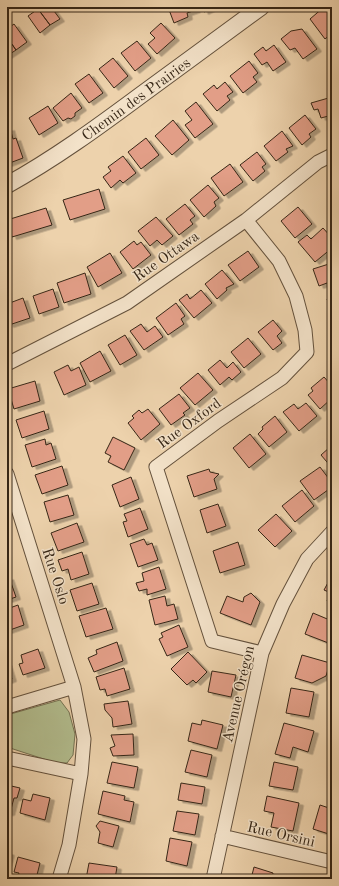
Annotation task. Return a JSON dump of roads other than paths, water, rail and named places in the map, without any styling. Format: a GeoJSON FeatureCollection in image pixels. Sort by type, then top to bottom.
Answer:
{"type":"FeatureCollection","features":[{"type":"Feature","properties":{"kind":"street","name":"Chemin des Prairies"},"geometry":{"type":"LineString","coordinates":[[7,185],[49,160],[105,122],[261,7]]}},
{"type":"Feature","properties":{"kind":"street","name":"Rue Ottawa"},"geometry":{"type":"LineString","coordinates":[[7,364],[126,303],[246,220],[318,162],[332,155]]}},
{"type":"Feature","properties":{"kind":"street","name":"Rue Oxford"},"geometry":{"type":"LineString","coordinates":[[246,220],[280,261],[296,296],[305,330],[307,352],[282,378],[156,467],[212,641],[262,653]]}},
{"type":"Feature","properties":{"kind":"street","name":"Rue Oslo"},"geometry":{"type":"LineString","coordinates":[[7,474],[74,687],[84,739],[81,774],[69,846],[59,879]]}},
{"type":"Feature","properties":{"kind":"street","name":"Avenue Orégon"},"geometry":{"type":"LineString","coordinates":[[213,879],[262,653],[283,604],[307,559],[332,532]]}},
{"type":"Feature","properties":{"kind":"street"},"geometry":{"type":"LineString","coordinates":[[7,707],[74,687]]}},
{"type":"Feature","properties":{"kind":"street"},"geometry":{"type":"LineString","coordinates":[[7,758],[81,774]]}},
{"type":"Feature","properties":{"kind":"street","name":"Rue Orsini"},"geometry":{"type":"LineString","coordinates":[[222,836],[332,862]]}}]}
